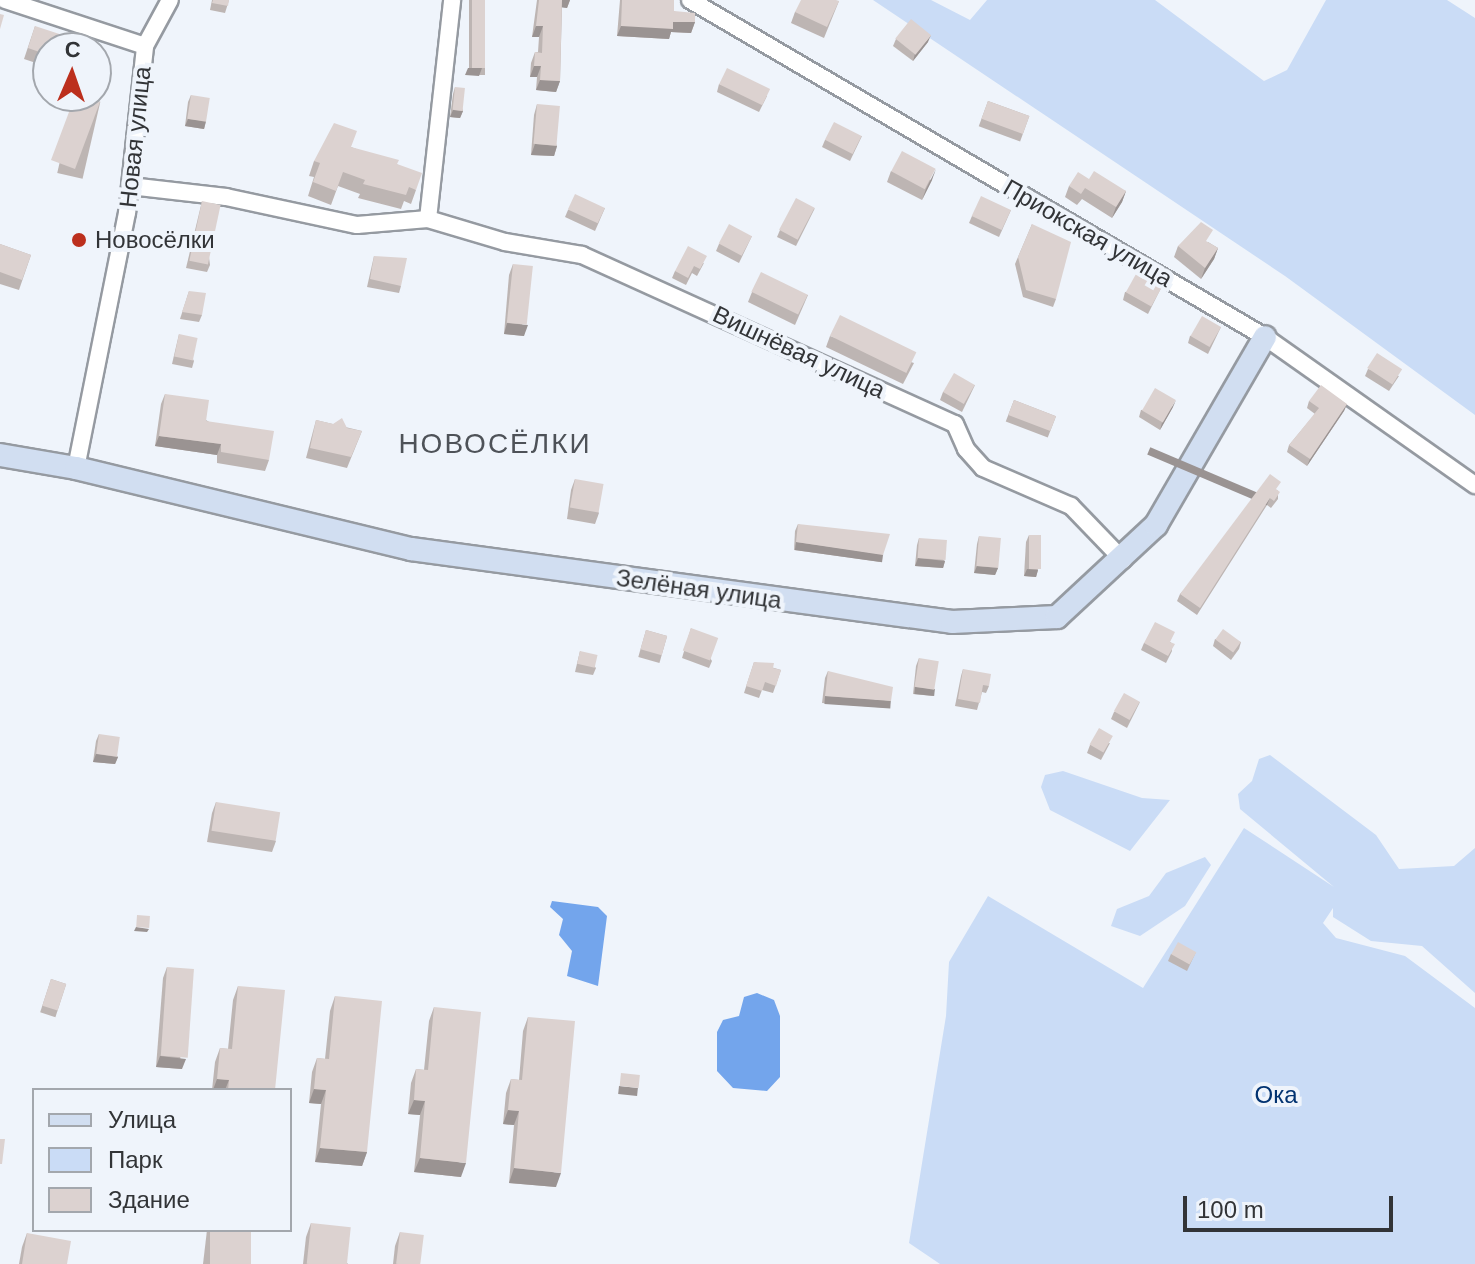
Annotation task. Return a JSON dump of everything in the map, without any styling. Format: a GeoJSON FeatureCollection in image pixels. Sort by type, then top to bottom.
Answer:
{"type":"FeatureCollection","features":[{"type":"Feature","properties":{"kind":"street"},"geometry":{"type":"LineString","coordinates":[[5,0],[145,46]]}},
{"type":"Feature","properties":{"kind":"street","name":"Новая улица"},"geometry":{"type":"LineString","coordinates":[[76,468],[130,186],[145,46],[170,0]]}},
{"type":"Feature","properties":{"kind":"street"},"geometry":{"type":"LineString","coordinates":[[130,186],[226,197],[357,225],[428,219],[452,0]]}},
{"type":"Feature","properties":{"kind":"street","name":"Приокская улица"},"geometry":{"type":"LineString","coordinates":[[690,0],[1265,337],[1475,485]]}},
{"type":"Feature","properties":{"kind":"street","name":"Вишнёвая улица"},"geometry":{"type":"LineString","coordinates":[[428,219],[505,242],[582,255],[955,424],[966,449],[983,468],[1071,506],[1123,560]]}},
{"type":"Feature","properties":{"kind":"street","name":"Зелёная улица"},"geometry":{"type":"LineString","coordinates":[[0,455],[76,468],[411,549],[952,622],[1057,617],[1123,560],[1156,525],[1265,337]]}},
{"type":"Feature","properties":{"kind":"green space"},"geometry":{"type":"Polygon","coordinates":[[[873,0],[931,0],[970,20],[987,0],[1155,0],[1264,81],[1287,70],[1326,0],[1447,0],[1475,18],[1475,415],[1285,276],[873,0]]]}},
{"type":"Feature","properties":{"kind":"green space","name":"Ока"},"geometry":{"type":"Polygon","coordinates":[[[1270,755],[1376,835],[1399,869],[1454,866],[1475,848],[1475,993],[1422,946],[1371,941],[1333,917],[1333,908],[1323,923],[1336,938],[1405,956],[1475,1008],[1475,1264],[940,1264],[909,1243],[946,1016],[949,962],[988,896],[1143,988],[1244,828],[1334,887],[1240,809],[1238,794],[1252,781],[1259,759],[1270,755]]]}},
{"type":"Feature","properties":{"kind":"green space"},"geometry":{"type":"Polygon","coordinates":[[[1063,771],[1142,798],[1170,800],[1130,851],[1050,810],[1041,787],[1045,775],[1063,771]]]}},
{"type":"Feature","properties":{"kind":"green space"},"geometry":{"type":"Polygon","coordinates":[[[1205,857],[1211,865],[1185,906],[1140,936],[1111,926],[1117,909],[1149,896],[1166,873],[1205,857]]]}},
{"type":"Feature","properties":{"kind":"water"},"geometry":{"type":"Polygon","coordinates":[[[552,901],[598,907],[607,916],[598,986],[567,976],[572,951],[559,935],[563,919],[550,907],[552,901]]]}},
{"type":"Feature","properties":{"kind":"water"},"geometry":{"type":"Polygon","coordinates":[[[757,993],[774,1000],[780,1016],[780,1077],[767,1091],[733,1088],[717,1071],[717,1032],[723,1020],[739,1016],[744,997],[757,993]]]}},
{"type":"Feature","properties":{"kind":"building"},"geometry":{"type":"Polygon","coordinates":[[[213,0],[229,0],[228,6],[212,3],[213,0]]]}},
{"type":"Feature","properties":{"kind":"building"},"geometry":{"type":"Polygon","coordinates":[[[472,0],[485,0],[485,68],[472,68],[472,0]]]}},
{"type":"Feature","properties":{"kind":"building"},"geometry":{"type":"Polygon","coordinates":[[[539,0],[562,0],[560,81],[540,80],[541,66],[534,66],[535,52],[542,53],[543,26],[536,26],[539,0]]]}},
{"type":"Feature","properties":{"kind":"building"},"geometry":{"type":"Polygon","coordinates":[[[622,0],[674,0],[674,11],[695,13],[695,22],[673,22],[673,29],[621,26],[622,0]]]}},
{"type":"Feature","properties":{"kind":"building"},"geometry":{"type":"Polygon","coordinates":[[[801,0],[839,1],[827,27],[795,12],[801,0]]]}},
{"type":"Feature","properties":{"kind":"building"},"geometry":{"type":"Polygon","coordinates":[[[911,19],[931,35],[915,55],[895,38],[911,19]]]}},
{"type":"Feature","properties":{"kind":"building"},"geometry":{"type":"Polygon","coordinates":[[[35,26],[53,32],[33,32],[35,26]]]}},
{"type":"Feature","properties":{"kind":"building"},"geometry":{"type":"Polygon","coordinates":[[[727,68],[770,89],[762,105],[719,84],[727,68]]]}},
{"type":"Feature","properties":{"kind":"building"},"geometry":{"type":"Polygon","coordinates":[[[455,87],[465,88],[463,111],[453,110],[455,87]]]}},
{"type":"Feature","properties":{"kind":"building"},"geometry":{"type":"Polygon","coordinates":[[[191,95],[210,98],[206,122],[187,119],[191,95]]]}},
{"type":"Feature","properties":{"kind":"building"},"geometry":{"type":"Polygon","coordinates":[[[988,101],[1029,116],[1023,134],[982,119],[988,101]]]}},
{"type":"Feature","properties":{"kind":"building"},"geometry":{"type":"Polygon","coordinates":[[[537,104],[560,106],[556,146],[534,144],[537,104]]]}},
{"type":"Feature","properties":{"kind":"building"},"geometry":{"type":"Polygon","coordinates":[[[69,112],[96,112],[75,169],[51,160],[69,112]]]}},
{"type":"Feature","properties":{"kind":"building"},"geometry":{"type":"Polygon","coordinates":[[[834,122],[862,136],[853,154],[825,140],[834,122]]]}},
{"type":"Feature","properties":{"kind":"building"},"geometry":{"type":"Polygon","coordinates":[[[334,123],[357,131],[351,147],[399,160],[397,164],[422,173],[416,190],[409,187],[406,195],[363,184],[365,180],[343,172],[336,191],[313,182],[320,163],[314,161],[334,123]]]}},
{"type":"Feature","properties":{"kind":"building"},"geometry":{"type":"Polygon","coordinates":[[[902,151],[936,169],[925,189],[891,171],[902,151]]]}},
{"type":"Feature","properties":{"kind":"building"},"geometry":{"type":"Polygon","coordinates":[[[1094,171],[1126,191],[1116,207],[1085,188],[1081,194],[1069,186],[1078,172],[1089,179],[1094,171]]]}},
{"type":"Feature","properties":{"kind":"building"},"geometry":{"type":"Polygon","coordinates":[[[575,194],[605,208],[598,223],[568,209],[575,194]]]}},
{"type":"Feature","properties":{"kind":"building"},"geometry":{"type":"Polygon","coordinates":[[[981,196],[1011,210],[1002,230],[972,216],[981,196]]]}},
{"type":"Feature","properties":{"kind":"building"},"geometry":{"type":"Polygon","coordinates":[[[796,198],[815,208],[798,240],[779,230],[796,198]]]}},
{"type":"Feature","properties":{"kind":"building"},"geometry":{"type":"Polygon","coordinates":[[[202,201],[221,205],[208,265],[189,261],[202,201]]]}},
{"type":"Feature","properties":{"kind":"building"},"geometry":{"type":"Polygon","coordinates":[[[1201,222],[1213,230],[1206,241],[1218,248],[1205,268],[1178,246],[1201,222]]]}},
{"type":"Feature","properties":{"kind":"building"},"geometry":{"type":"Polygon","coordinates":[[[729,224],[752,236],[742,256],[719,243],[729,224]]]}},
{"type":"Feature","properties":{"kind":"building"},"geometry":{"type":"Polygon","coordinates":[[[1032,224],[1071,242],[1056,299],[1026,290],[1018,257],[1032,224]]]}},
{"type":"Feature","properties":{"kind":"building"},"geometry":{"type":"Polygon","coordinates":[[[0,244],[31,255],[22,280],[0,272],[0,244]]]}},
{"type":"Feature","properties":{"kind":"building"},"geometry":{"type":"Polygon","coordinates":[[[688,246],[707,256],[700,269],[694,266],[688,278],[675,271],[688,246]]]}},
{"type":"Feature","properties":{"kind":"building"},"geometry":{"type":"Polygon","coordinates":[[[374,256],[407,258],[401,286],[370,279],[374,256]]]}},
{"type":"Feature","properties":{"kind":"building"},"geometry":{"type":"Polygon","coordinates":[[[513,264],[533,266],[527,325],[507,323],[513,264]]]}},
{"type":"Feature","properties":{"kind":"building"},"geometry":{"type":"Polygon","coordinates":[[[761,272],[808,295],[798,315],[751,292],[761,272]]]}},
{"type":"Feature","properties":{"kind":"building"},"geometry":{"type":"Polygon","coordinates":[[[1136,274],[1161,288],[1151,306],[1126,292],[1136,274]]]}},
{"type":"Feature","properties":{"kind":"building"},"geometry":{"type":"Polygon","coordinates":[[[189,291],[206,293],[202,315],[182,312],[189,291]]]}},
{"type":"Feature","properties":{"kind":"building"},"geometry":{"type":"Polygon","coordinates":[[[840,315],[916,352],[906,373],[830,336],[840,315]]]}},
{"type":"Feature","properties":{"kind":"building"},"geometry":{"type":"Polygon","coordinates":[[[1202,316],[1221,327],[1210,347],[1190,336],[1202,316]]]}},
{"type":"Feature","properties":{"kind":"building"},"geometry":{"type":"Polygon","coordinates":[[[179,334],[198,338],[193,360],[174,356],[179,334]]]}},
{"type":"Feature","properties":{"kind":"building"},"geometry":{"type":"Polygon","coordinates":[[[1377,353],[1402,369],[1392,384],[1367,368],[1377,353]]]}},
{"type":"Feature","properties":{"kind":"building"},"geometry":{"type":"Polygon","coordinates":[[[954,373],[975,385],[964,404],[943,392],[954,373]]]}},
{"type":"Feature","properties":{"kind":"building"},"geometry":{"type":"Polygon","coordinates":[[[1321,385],[1347,404],[1310,459],[1289,445],[1319,408],[1309,401],[1321,385]]]}},
{"type":"Feature","properties":{"kind":"building"},"geometry":{"type":"Polygon","coordinates":[[[1155,388],[1176,400],[1163,423],[1142,411],[1155,388]]]}},
{"type":"Feature","properties":{"kind":"building"},"geometry":{"type":"Polygon","coordinates":[[[165,394],[209,400],[206,421],[274,431],[269,460],[221,452],[221,444],[159,436],[165,394]]]}},
{"type":"Feature","properties":{"kind":"building"},"geometry":{"type":"Polygon","coordinates":[[[1014,400],[1056,416],[1050,431],[1008,415],[1014,400]]]}},
{"type":"Feature","properties":{"kind":"building"},"geometry":{"type":"Polygon","coordinates":[[[342,418],[347,428],[362,431],[351,457],[310,448],[316,420],[333,424],[342,418]]]}},
{"type":"Feature","properties":{"kind":"building"},"geometry":{"type":"Polygon","coordinates":[[[1270,474],[1281,482],[1276,489],[1280,492],[1274,501],[1270,498],[1200,608],[1180,594],[1270,474]]]}},
{"type":"Feature","properties":{"kind":"building"},"geometry":{"type":"Polygon","coordinates":[[[575,479],[604,484],[599,513],[570,508],[575,479]]]}},
{"type":"Feature","properties":{"kind":"building"},"geometry":{"type":"Polygon","coordinates":[[[798,524],[890,534],[883,555],[796,542],[798,524]]]}},
{"type":"Feature","properties":{"kind":"building"},"geometry":{"type":"Polygon","coordinates":[[[1029,535],[1041,535],[1041,569],[1029,569],[1029,535]]]}},
{"type":"Feature","properties":{"kind":"building"},"geometry":{"type":"Polygon","coordinates":[[[979,536],[1001,538],[998,568],[976,566],[979,536]]]}},
{"type":"Feature","properties":{"kind":"building"},"geometry":{"type":"Polygon","coordinates":[[[919,538],[947,540],[946,560],[918,558],[919,538]]]}},
{"type":"Feature","properties":{"kind":"building"},"geometry":{"type":"Polygon","coordinates":[[[1155,622],[1175,632],[1170,642],[1175,644],[1168,656],[1144,643],[1155,622]]]}},
{"type":"Feature","properties":{"kind":"building"},"geometry":{"type":"Polygon","coordinates":[[[691,628],[718,638],[710,660],[683,651],[691,628]]]}},
{"type":"Feature","properties":{"kind":"building"},"geometry":{"type":"Polygon","coordinates":[[[1223,629],[1241,642],[1233,652],[1215,640],[1223,629]]]}},
{"type":"Feature","properties":{"kind":"building"},"geometry":{"type":"Polygon","coordinates":[[[646,630],[667,636],[662,655],[640,649],[646,630]]]}},
{"type":"Feature","properties":{"kind":"building"},"geometry":{"type":"Polygon","coordinates":[[[580,651],[598,655],[595,668],[577,664],[580,651]]]}},
{"type":"Feature","properties":{"kind":"building"},"geometry":{"type":"Polygon","coordinates":[[[919,658],[939,661],[934,690],[914,687],[919,658]]]}},
{"type":"Feature","properties":{"kind":"building"},"geometry":{"type":"Polygon","coordinates":[[[754,662],[774,663],[773,668],[781,670],[776,686],[765,682],[762,691],[746,686],[754,662]]]}},
{"type":"Feature","properties":{"kind":"building"},"geometry":{"type":"Polygon","coordinates":[[[963,669],[991,674],[989,686],[983,685],[980,703],[958,699],[963,669]]]}},
{"type":"Feature","properties":{"kind":"building"},"geometry":{"type":"Polygon","coordinates":[[[828,671],[893,687],[891,701],[825,696],[828,671]]]}},
{"type":"Feature","properties":{"kind":"building"},"geometry":{"type":"Polygon","coordinates":[[[1124,693],[1140,702],[1130,720],[1114,711],[1124,693]]]}},
{"type":"Feature","properties":{"kind":"building"},"geometry":{"type":"Polygon","coordinates":[[[1099,728],[1113,736],[1103,752],[1090,744],[1099,728]]]}},
{"type":"Feature","properties":{"kind":"building"},"geometry":{"type":"Polygon","coordinates":[[[99,734],[120,737],[117,757],[96,754],[99,734]]]}},
{"type":"Feature","properties":{"kind":"building"},"geometry":{"type":"Polygon","coordinates":[[[216,802],[280,812],[276,841],[211,831],[216,802]]]}},
{"type":"Feature","properties":{"kind":"building"},"geometry":{"type":"Polygon","coordinates":[[[137,915],[150,916],[149,928],[136,927],[137,915]]]}},
{"type":"Feature","properties":{"kind":"building"},"geometry":{"type":"Polygon","coordinates":[[[1178,942],[1196,952],[1190,964],[1171,954],[1178,942]]]}},
{"type":"Feature","properties":{"kind":"building"},"geometry":{"type":"Polygon","coordinates":[[[167,967],[194,969],[188,1058],[161,1056],[167,967]]]}},
{"type":"Feature","properties":{"kind":"building"},"geometry":{"type":"Polygon","coordinates":[[[51,979],[66,984],[58,1011],[42,1006],[51,979]]]}},
{"type":"Feature","properties":{"kind":"building"},"geometry":{"type":"Polygon","coordinates":[[[238,986],[285,990],[275,1088],[228,1088],[229,1080],[217,1079],[220,1048],[232,1049],[238,986]]]}},
{"type":"Feature","properties":{"kind":"building"},"geometry":{"type":"Polygon","coordinates":[[[335,996],[382,1001],[367,1152],[320,1148],[326,1090],[314,1089],[317,1058],[329,1059],[335,996]]]}},
{"type":"Feature","properties":{"kind":"building"},"geometry":{"type":"Polygon","coordinates":[[[434,1007],[481,1012],[466,1163],[420,1158],[425,1101],[414,1100],[416,1069],[428,1070],[434,1007]]]}},
{"type":"Feature","properties":{"kind":"building"},"geometry":{"type":"Polygon","coordinates":[[[528,1017],[575,1021],[561,1173],[514,1168],[519,1111],[508,1110],[511,1079],[522,1080],[528,1017]]]}},
{"type":"Feature","properties":{"kind":"building"},"geometry":{"type":"Polygon","coordinates":[[[621,1073],[640,1075],[639,1088],[620,1086],[621,1073]]]}},
{"type":"Feature","properties":{"kind":"building"},"geometry":{"type":"Polygon","coordinates":[[[0,1139],[5,1139],[2,1164],[0,1164],[0,1139]]]}},
{"type":"Feature","properties":{"kind":"building"},"geometry":{"type":"Polygon","coordinates":[[[311,1223],[351,1227],[347,1264],[307,1264],[311,1223]]]}},
{"type":"Feature","properties":{"kind":"building"},"geometry":{"type":"Polygon","coordinates":[[[210,1232],[251,1232],[251,1264],[210,1264],[210,1232]]]}},
{"type":"Feature","properties":{"kind":"building"},"geometry":{"type":"Polygon","coordinates":[[[400,1232],[424,1235],[420,1264],[396,1264],[400,1232]]]}},
{"type":"Feature","properties":{"kind":"building"},"geometry":{"type":"Polygon","coordinates":[[[27,1233],[71,1241],[67,1264],[22,1264],[27,1233]]]}},
{"type":"Feature","properties":{"kind":"place","name":"Новосёлки"},"geometry":{"type":"Point","coordinates":[79,240]}},
{"type":"Feature","properties":{"kind":"district","name":"НОВОСЁЛКИ"},"geometry":{"type":"Point","coordinates":[495,444]}}]}
